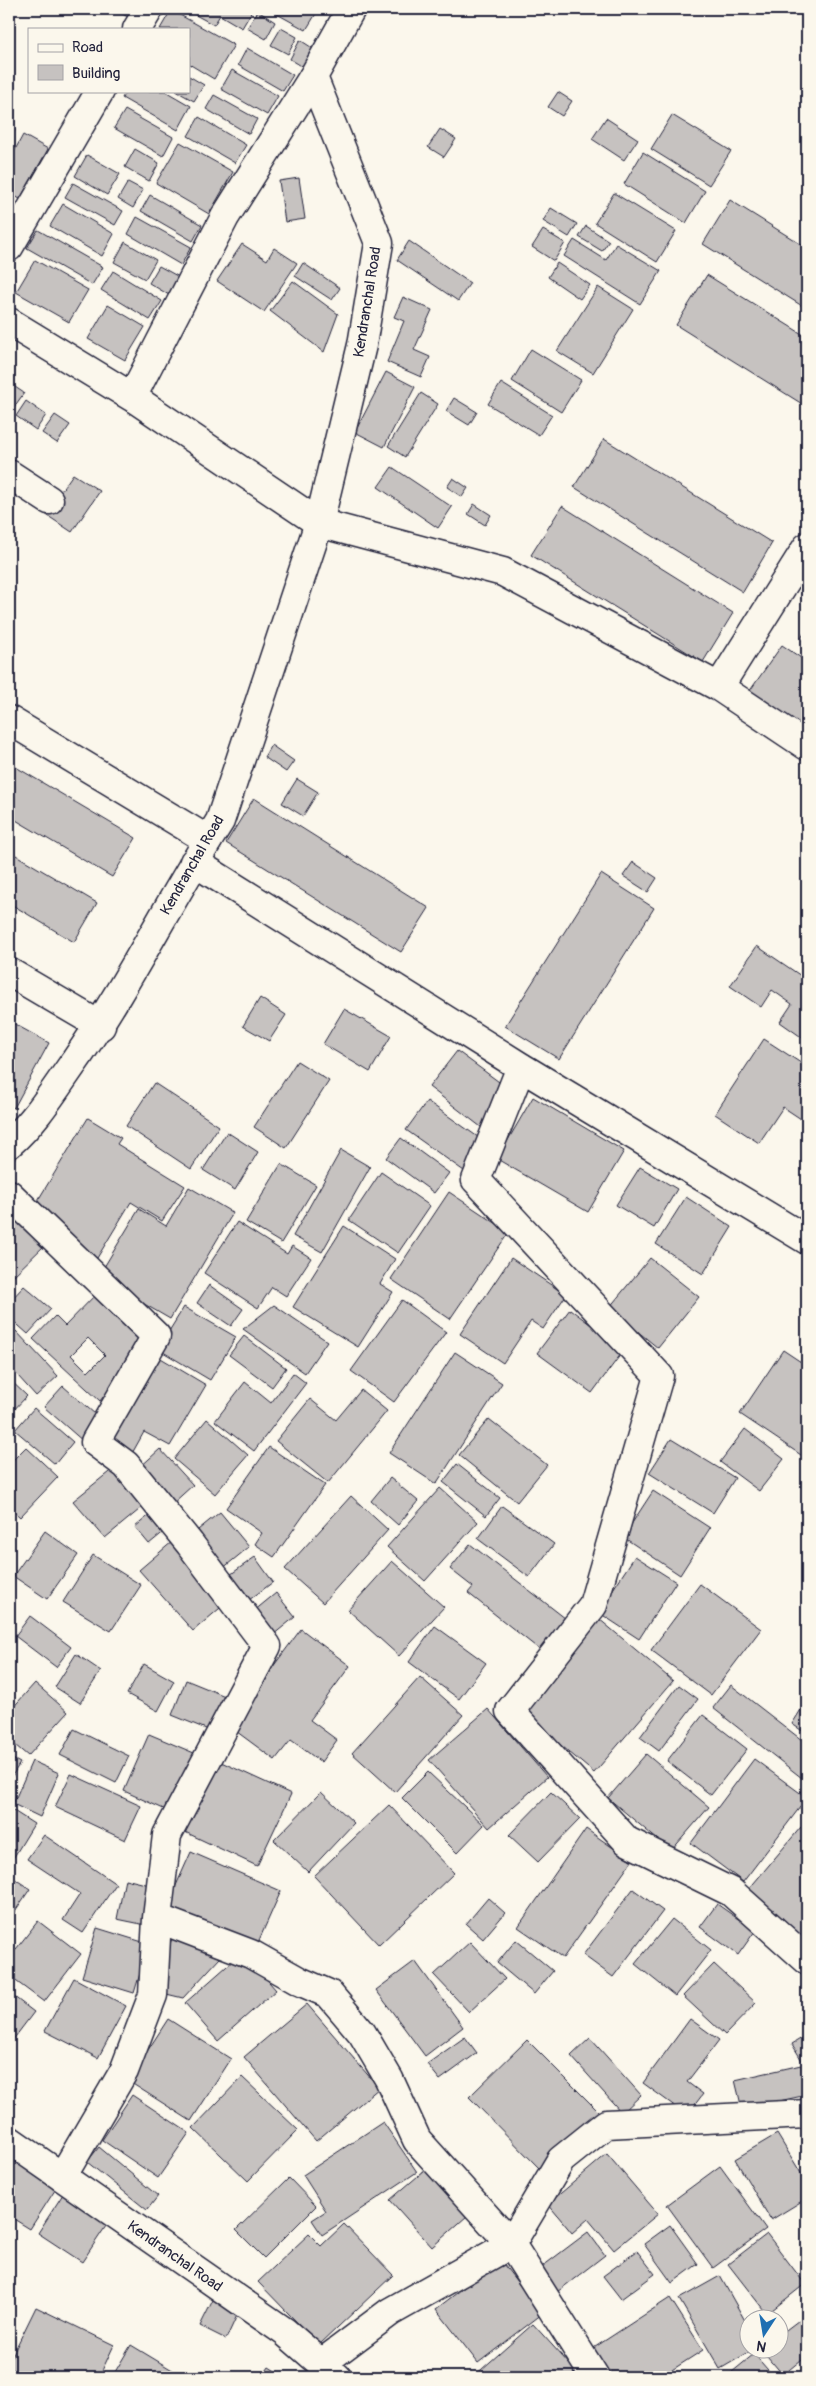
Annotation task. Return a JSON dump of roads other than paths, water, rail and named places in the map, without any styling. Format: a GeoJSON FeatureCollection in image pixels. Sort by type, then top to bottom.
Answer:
{"type":"FeatureCollection","features":[{"type":"Feature","properties":{"kind":"street"},"geometry":{"type":"LineString","coordinates":[[138,28],[148,9]]}},
{"type":"Feature","properties":{"kind":"street"},"geometry":{"type":"LineString","coordinates":[[132,397],[225,217],[313,77],[351,9]]}},
{"type":"Feature","properties":{"kind":"street","name":"Kendranchal Road"},"geometry":{"type":"LineString","coordinates":[[9,1144],[28,1127],[101,1026],[220,821],[319,523],[362,345],[379,243],[313,77]]}},
{"type":"Feature","properties":{"kind":"street"},"geometry":{"type":"LineString","coordinates":[[9,247],[99,92]]}},
{"type":"Feature","properties":{"kind":"street"},"geometry":{"type":"LineString","coordinates":[[9,322],[132,397],[319,523],[503,572],[719,687],[807,746]]}},
{"type":"Feature","properties":{"kind":"street"},"geometry":{"type":"LineString","coordinates":[[9,474],[49,500]]}},
{"type":"Feature","properties":{"kind":"street"},"geometry":{"type":"LineString","coordinates":[[719,687],[807,547]]}},
{"type":"Feature","properties":{"kind":"street"},"geometry":{"type":"LineString","coordinates":[[9,720],[521,1067],[807,1240]]}},
{"type":"Feature","properties":{"kind":"street"},"geometry":{"type":"LineString","coordinates":[[9,972],[101,1026]]}},
{"type":"Feature","properties":{"kind":"street"},"geometry":{"type":"LineString","coordinates":[[521,1067],[476,1180],[659,1376],[593,1605],[510,1711],[627,1842],[731,1892],[807,1960]]}},
{"type":"Feature","properties":{"kind":"street"},"geometry":{"type":"LineString","coordinates":[[9,1194],[156,1336],[95,1442],[126,1465],[190,1544],[267,1646],[167,1835],[157,1918],[153,1994],[124,2071],[62,2177]]}},
{"type":"Feature","properties":{"kind":"street"},"geometry":{"type":"LineString","coordinates":[[157,1918],[251,1954],[299,1981],[330,1994],[366,2040],[389,2079],[417,2140],[511,2244],[595,2377]]}},
{"type":"Feature","properties":{"kind":"street"},"geometry":{"type":"LineString","coordinates":[[330,2370],[390,2312],[511,2244],[561,2160],[606,2124],[807,2114]]}},
{"type":"Feature","properties":{"kind":"street","name":"Kendranchal Road"},"geometry":{"type":"LineString","coordinates":[[9,2140],[285,2332],[330,2370]]}}]}
